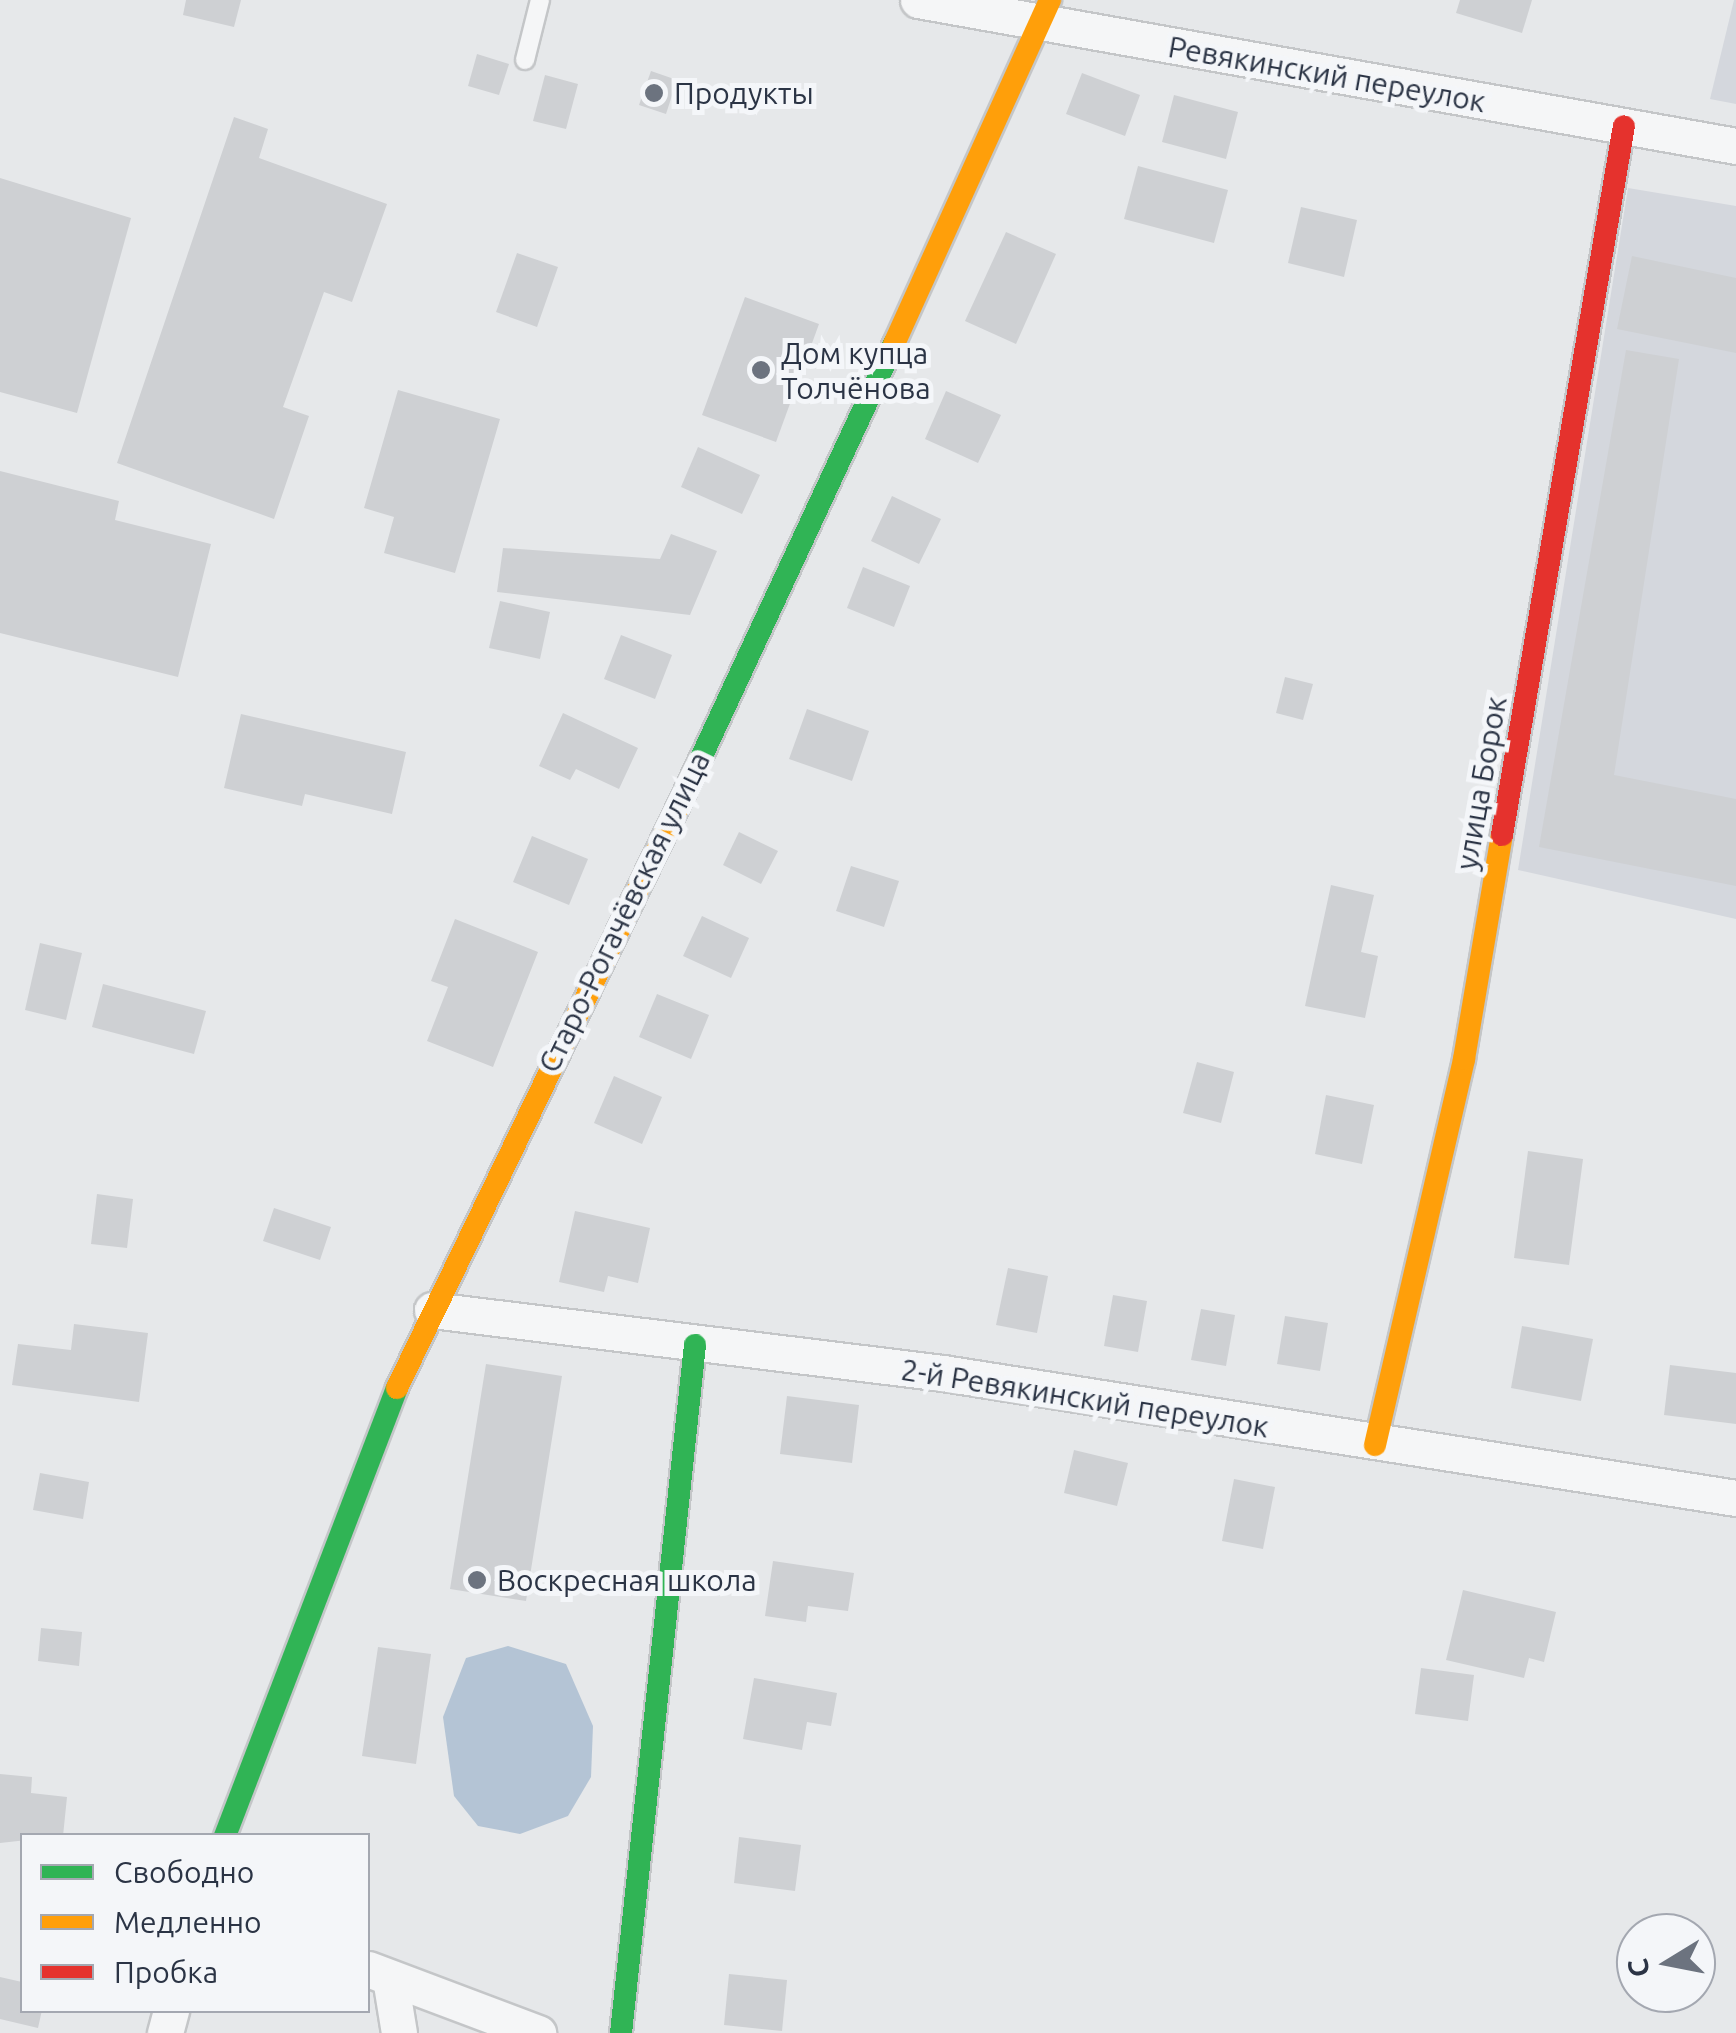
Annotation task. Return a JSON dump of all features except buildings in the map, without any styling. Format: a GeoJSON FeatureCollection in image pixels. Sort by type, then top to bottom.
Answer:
{"type":"FeatureCollection","features":[{"type":"Feature","properties":{"kind":"street","name":"Ревякинский переулок"},"geometry":{"type":"LineString","coordinates":[[918,0],[1044,12],[1736,146]]}},
{"type":"Feature","properties":{"kind":"street","name":"Старо-Рогачёвская улица"},"geometry":{"type":"LineString","coordinates":[[226,1833],[300,1614],[432,1310],[768,621],[1044,12]]}},
{"type":"Feature","properties":{"kind":"street","name":"улица Борок"},"geometry":{"type":"LineString","coordinates":[[1374,1444],[1464,1059],[1624,126]]}},
{"type":"Feature","properties":{"kind":"street","name":"2-й Ревякинский переулок"},"geometry":{"type":"LineString","coordinates":[[432,1310],[942,1374],[1736,1498]]}},
{"type":"Feature","properties":{"kind":"street"},"geometry":{"type":"LineString","coordinates":[[622,2033],[695,1346]]}},
{"type":"Feature","properties":{"kind":"street"},"geometry":{"type":"LineString","coordinates":[[379,1974],[399,2033]]}},
{"type":"Feature","properties":{"kind":"street"},"geometry":{"type":"LineString","coordinates":[[379,1974],[538,2033]]}},
{"type":"Feature","properties":{"kind":"lane"},"geometry":{"type":"LineString","coordinates":[[525,60],[540,0]]}},
{"type":"Feature","properties":{"kind":"shaded area"},"geometry":{"type":"Polygon","coordinates":[[[1736,0],[1736,104],[1710,99],[1736,0]]]}},
{"type":"Feature","properties":{"kind":"shaded area"},"geometry":{"type":"Polygon","coordinates":[[[1628,188],[1736,206],[1736,919],[1518,870],[1628,188]]]}},
{"type":"Feature","properties":{"kind":"water"},"geometry":{"type":"Polygon","coordinates":[[[508,1646],[566,1664],[593,1726],[591,1777],[568,1816],[520,1834],[478,1826],[454,1796],[443,1717],[466,1658],[508,1646]]]}},
{"type":"Feature","properties":{"kind":"traffic: fast"},"geometry":{"type":"LineString","coordinates":[[679,805],[894,344]]}},
{"type":"Feature","properties":{"kind":"traffic: fast"},"geometry":{"type":"LineString","coordinates":[[621,2033],[695,1345]]}},
{"type":"Feature","properties":{"kind":"traffic: fast"},"geometry":{"type":"LineString","coordinates":[[226,1833],[397,1388]]}},
{"type":"Feature","properties":{"kind":"traffic: slow"},"geometry":{"type":"LineString","coordinates":[[894,344],[1050,0]]}},
{"type":"Feature","properties":{"kind":"traffic: slow"},"geometry":{"type":"LineString","coordinates":[[397,1388],[679,805]]}},
{"type":"Feature","properties":{"kind":"traffic: slow"},"geometry":{"type":"LineString","coordinates":[[1375,1445],[1464,1059],[1502,835]]}},
{"type":"Feature","properties":{"kind":"traffic: jam"},"geometry":{"type":"LineString","coordinates":[[1502,835],[1624,126]]}},
{"type":"Feature","properties":{"kind":"place","name":"Продукты"},"geometry":{"type":"Point","coordinates":[654,93]}},
{"type":"Feature","properties":{"kind":"place","name":"Дом купца Толчёнова"},"geometry":{"type":"Point","coordinates":[761,370]}},
{"type":"Feature","properties":{"kind":"place","name":"Воскресная школа"},"geometry":{"type":"Point","coordinates":[477,1580]}}]}
